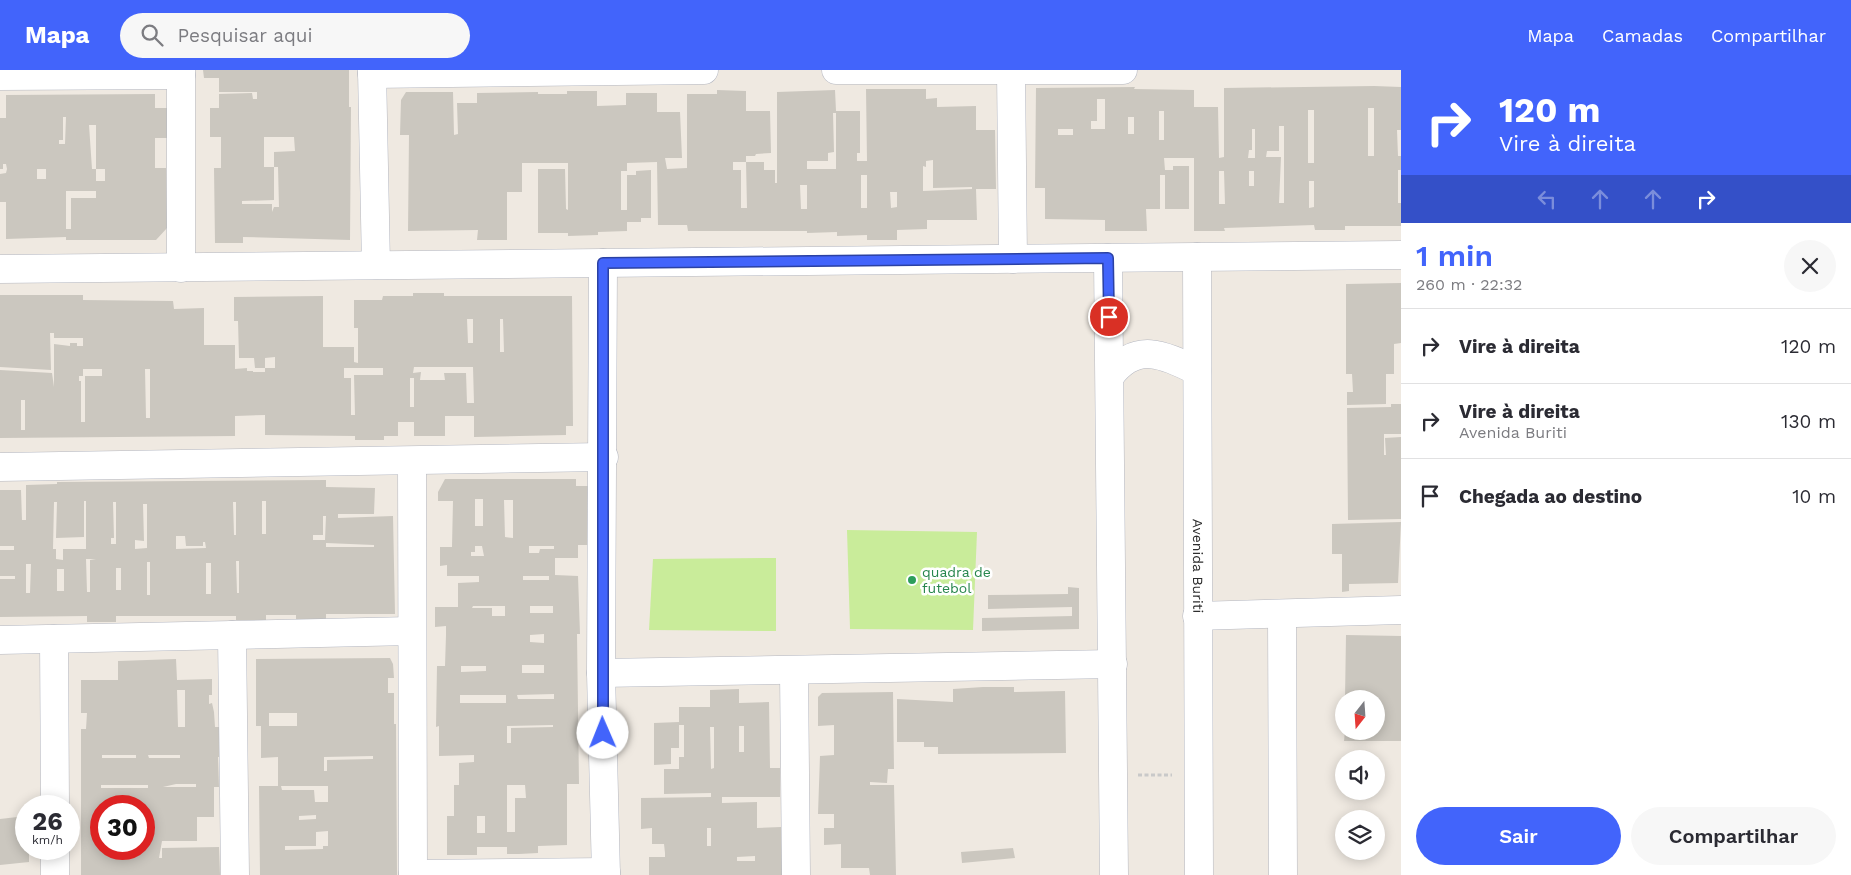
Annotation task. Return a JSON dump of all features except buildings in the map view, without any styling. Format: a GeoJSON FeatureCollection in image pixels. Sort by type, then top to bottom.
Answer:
{"type":"FeatureCollection","features":[{"type":"Feature","properties":{"kind":"street"},"geometry":{"type":"LineString","coordinates":[[376,265],[372,72],[704,70]]}},
{"type":"Feature","properties":{"kind":"street"},"geometry":{"type":"LineString","coordinates":[[836,70],[1123,70]]}},
{"type":"Feature","properties":{"kind":"street"},"geometry":{"type":"LineString","coordinates":[[1011,71],[1013,259]]}},
{"type":"Feature","properties":{"kind":"street"},"geometry":{"type":"LineString","coordinates":[[0,76],[181,72],[181,268]]}},
{"type":"Feature","properties":{"kind":"street"},"geometry":{"type":"LineString","coordinates":[[0,269],[1401,255]]}},
{"type":"Feature","properties":{"kind":"street","name":"Avenida Buriti"},"geometry":{"type":"LineString","coordinates":[[1197,257],[1199,875]]}},
{"type":"Feature","properties":{"kind":"street"},"geometry":{"type":"LineString","coordinates":[[1108,258],[1111,375],[1114,875]]}},
{"type":"Feature","properties":{"kind":"street"},"geometry":{"type":"LineString","coordinates":[[412,461],[413,874],[606,873],[602,674],[603,263]]}},
{"type":"Feature","properties":{"kind":"street"},"geometry":{"type":"LineString","coordinates":[[1111,375],[1121,362],[1131,356],[1144,354],[1161,356],[1196,371]]}},
{"type":"Feature","properties":{"kind":"street"},"geometry":{"type":"LineString","coordinates":[[0,467],[604,457]]}},
{"type":"Feature","properties":{"kind":"street"},"geometry":{"type":"LineString","coordinates":[[1197,616],[1401,610]]}},
{"type":"Feature","properties":{"kind":"street"},"geometry":{"type":"LineString","coordinates":[[1282,614],[1283,875]]}},
{"type":"Feature","properties":{"kind":"street"},"geometry":{"type":"LineString","coordinates":[[0,640],[412,631]]}},
{"type":"Feature","properties":{"kind":"street"},"geometry":{"type":"LineString","coordinates":[[232,635],[235,875]]}},
{"type":"Feature","properties":{"kind":"street"},"geometry":{"type":"LineString","coordinates":[[54,639],[55,795]]}},
{"type":"Feature","properties":{"kind":"street"},"geometry":{"type":"LineString","coordinates":[[602,674],[794,672],[1113,664]]}},
{"type":"Feature","properties":{"kind":"street"},"geometry":{"type":"LineString","coordinates":[[794,672],[796,875]]}},
{"type":"Feature","properties":{"kind":"street"},"geometry":{"type":"LineString","coordinates":[[55,860],[55,875]]}},
{"type":"Feature","properties":{"kind":"path"},"geometry":{"type":"LineString","coordinates":[[1114,776],[1198,774]]}},
{"type":"Feature","properties":{"kind":"green space","name":"quadra de futebol"},"geometry":{"type":"Polygon","coordinates":[[[847,530],[977,532],[973,630],[850,629],[847,530]]]}},
{"type":"Feature","properties":{"kind":"green space"},"geometry":{"type":"Polygon","coordinates":[[[776,558],[776,631],[649,630],[653,559],[776,558]]]}},
{"type":"Feature","properties":{"kind":"place","name":"quadra de futebol"},"geometry":{"type":"Point","coordinates":[912,580]}},
{"type":"Feature","properties":{"kind":"route"},"geometry":{"type":"LineString","coordinates":[[603,733],[603,263],[1108,258],[1109,317]]}}]}
